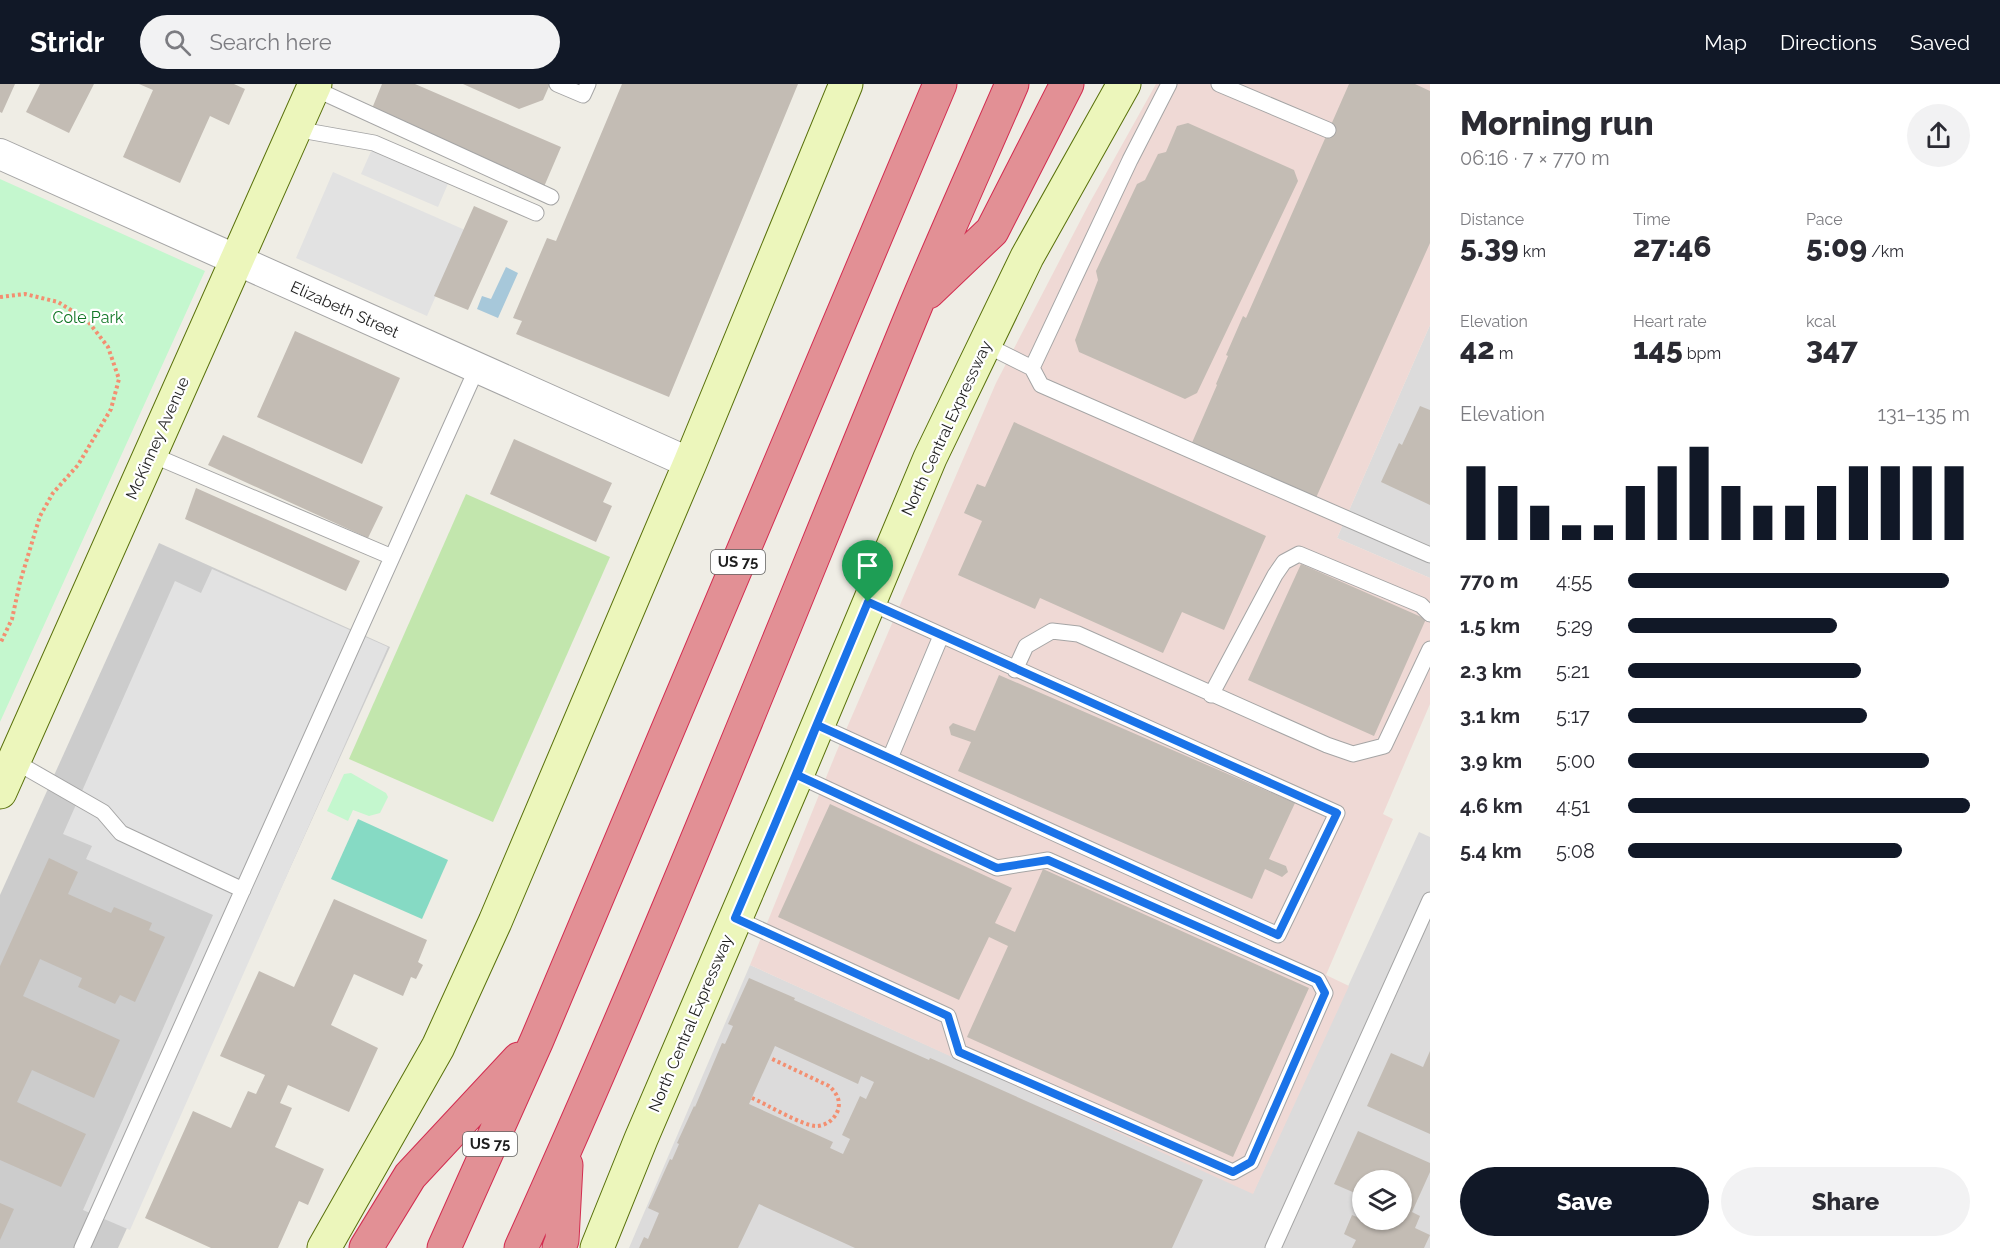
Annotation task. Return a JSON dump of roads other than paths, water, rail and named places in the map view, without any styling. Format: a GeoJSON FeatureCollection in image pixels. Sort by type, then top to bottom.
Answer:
{"type":"FeatureCollection","features":[{"type":"Feature","properties":{"kind":"highway","name":"US 75"},"geometry":{"type":"LineString","coordinates":[[444,1248],[537,1040],[940,84]]}},
{"type":"Feature","properties":{"kind":"highway"},"geometry":{"type":"LineString","coordinates":[[521,1248],[567,1146],[730,763],[917,303],[1012,84]]}},
{"type":"Feature","properties":{"kind":"highway"},"geometry":{"type":"LineString","coordinates":[[917,303],[992,231],[1067,84]]}},
{"type":"Feature","properties":{"kind":"highway"},"geometry":{"type":"LineString","coordinates":[[366,1248],[410,1176],[537,1040]]}},
{"type":"Feature","properties":{"kind":"highway"},"geometry":{"type":"LineString","coordinates":[[559,1248],[562,1240],[567,1146]]}},
{"type":"Feature","properties":{"kind":"main road"},"geometry":{"type":"LineString","coordinates":[[324,1248],[438,1047],[495,922],[690,463],[846,84]]}},
{"type":"Feature","properties":{"kind":"main road","name":"North Central Expressway"},"geometry":{"type":"LineString","coordinates":[[597,1248],[640,1139],[797,775],[930,458],[1028,257],[1124,84]]}},
{"type":"Feature","properties":{"kind":"main road","name":"McKinney Avenue"},"geometry":{"type":"LineString","coordinates":[[0,792],[314,86]]}},
{"type":"Feature","properties":{"kind":"street","name":"Elizabeth Street"},"geometry":{"type":"LineString","coordinates":[[0,154],[690,463]]}},
{"type":"Feature","properties":{"kind":"lane"},"geometry":{"type":"LineString","coordinates":[[557,84],[583,95],[588,84]]}},
{"type":"Feature","properties":{"kind":"lane"},"geometry":{"type":"LineString","coordinates":[[1032,368],[1130,160],[1169,84]]}},
{"type":"Feature","properties":{"kind":"lane"},"geometry":{"type":"LineString","coordinates":[[1219,84],[1328,130]]}},
{"type":"Feature","properties":{"kind":"lane"},"geometry":{"type":"LineString","coordinates":[[314,86],[551,197]]}},
{"type":"Feature","properties":{"kind":"lane"},"geometry":{"type":"LineString","coordinates":[[295,129],[374,143],[536,213]]}},
{"type":"Feature","properties":{"kind":"lane"},"geometry":{"type":"LineString","coordinates":[[984,344],[1032,368],[1041,385],[1430,555]]}},
{"type":"Feature","properties":{"kind":"lane"},"geometry":{"type":"LineString","coordinates":[[82,1248],[477,368]]}},
{"type":"Feature","properties":{"kind":"lane"},"geometry":{"type":"LineString","coordinates":[[150,454],[392,557]]}},
{"type":"Feature","properties":{"kind":"lane"},"geometry":{"type":"LineString","coordinates":[[1211,694],[1275,575],[1284,562],[1299,554],[1421,605],[1430,614]]}},
{"type":"Feature","properties":{"kind":"lane"},"geometry":{"type":"LineString","coordinates":[[817,725],[1278,935],[1337,813],[868,602]]}},
{"type":"Feature","properties":{"kind":"lane"},"geometry":{"type":"LineString","coordinates":[[1015,669],[1026,646],[1052,631],[1078,634],[1327,746],[1353,754],[1384,746],[1430,650]]}},
{"type":"Feature","properties":{"kind":"lane"},"geometry":{"type":"LineString","coordinates":[[890,758],[941,636]]}},
{"type":"Feature","properties":{"kind":"lane"},"geometry":{"type":"LineString","coordinates":[[14,761],[104,812],[122,833],[243,890]]}},
{"type":"Feature","properties":{"kind":"lane"},"geometry":{"type":"LineString","coordinates":[[735,918],[948,1016],[959,1052],[1233,1172],[1251,1162],[1325,993],[1318,980],[1048,860],[997,868],[797,775]]}},
{"type":"Feature","properties":{"kind":"lane"},"geometry":{"type":"LineString","coordinates":[[1273,1248],[1430,900]]}},
{"type":"Feature","properties":{"kind":"water"},"geometry":{"type":"Polygon","coordinates":[[[506,267],[518,273],[498,318],[477,309],[482,296],[491,299],[506,267]]]}},
{"type":"Feature","properties":{"kind":"park label","name":"Cole Park"},"geometry":{"type":"Point","coordinates":[88,317]}}]}
